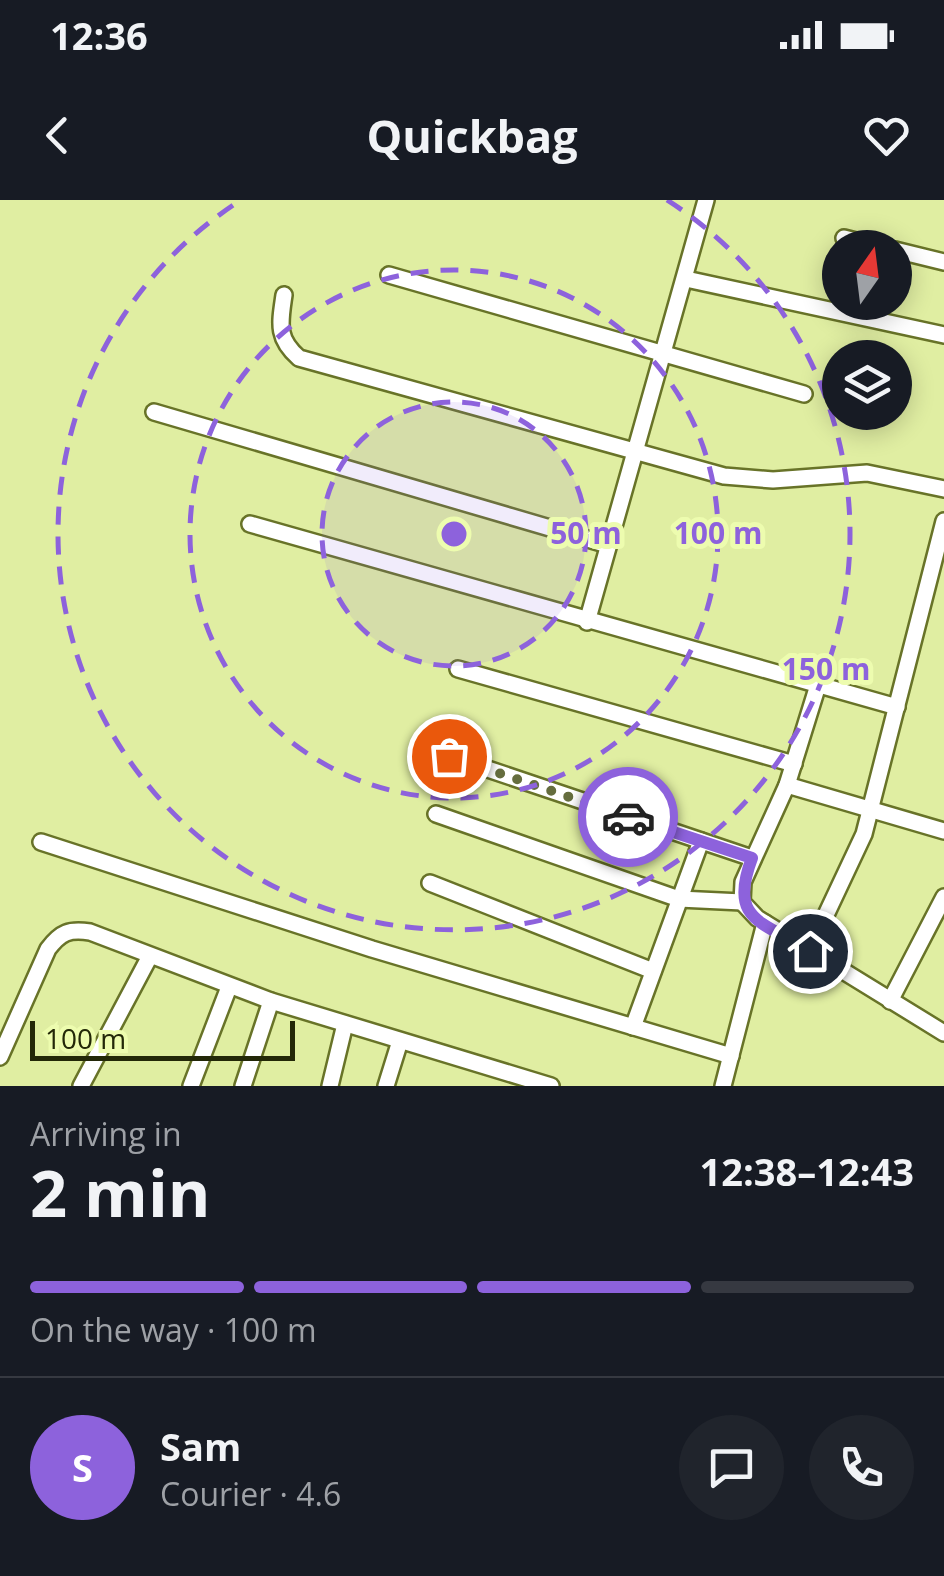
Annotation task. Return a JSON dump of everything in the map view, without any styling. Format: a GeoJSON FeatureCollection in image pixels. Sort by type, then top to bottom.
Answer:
{"type":"FeatureCollection","features":[{"type":"Feature","properties":{"kind":"street"},"geometry":{"type":"LineString","coordinates":[[587,622],[706,200]]}},
{"type":"Feature","properties":{"kind":"street"},"geometry":{"type":"LineString","coordinates":[[912,254],[944,262]]}},
{"type":"Feature","properties":{"kind":"street"},"geometry":{"type":"LineString","coordinates":[[389,275],[804,394]]}},
{"type":"Feature","properties":{"kind":"street"},"geometry":{"type":"LineString","coordinates":[[686,278],[944,336]]}},
{"type":"Feature","properties":{"kind":"street"},"geometry":{"type":"LineString","coordinates":[[284,295],[279,334],[284,346],[299,358],[749,480],[867,474],[944,489]]}},
{"type":"Feature","properties":{"kind":"street"},"geometry":{"type":"LineString","coordinates":[[154,412],[608,546]]}},
{"type":"Feature","properties":{"kind":"street"},"geometry":{"type":"LineString","coordinates":[[810,951],[855,859],[870,813],[944,521]]}},
{"type":"Feature","properties":{"kind":"street"},"geometry":{"type":"LineString","coordinates":[[250,524],[896,707]]}},
{"type":"Feature","properties":{"kind":"street"},"geometry":{"type":"LineString","coordinates":[[458,669],[794,764]]}},
{"type":"Feature","properties":{"kind":"street"},"geometry":{"type":"LineString","coordinates":[[742,902],[752,858],[787,785],[818,685]]}},
{"type":"Feature","properties":{"kind":"street"},"geometry":{"type":"LineString","coordinates":[[449,756],[752,858]]}},
{"type":"Feature","properties":{"kind":"street"},"geometry":{"type":"LineString","coordinates":[[787,785],[870,813],[943,829]]}},
{"type":"Feature","properties":{"kind":"street"},"geometry":{"type":"LineString","coordinates":[[436,814],[679,899],[742,902],[765,924],[944,1033]]}},
{"type":"Feature","properties":{"kind":"street"},"geometry":{"type":"LineString","coordinates":[[632,1027],[701,841]]}},
{"type":"Feature","properties":{"kind":"street"},"geometry":{"type":"LineString","coordinates":[[41,842],[372,950],[730,1056]]}},
{"type":"Feature","properties":{"kind":"street"},"geometry":{"type":"LineString","coordinates":[[430,883],[653,971]]}},
{"type":"Feature","properties":{"kind":"street"},"geometry":{"type":"LineString","coordinates":[[890,1002],[944,897]]}},
{"type":"Feature","properties":{"kind":"street"},"geometry":{"type":"LineString","coordinates":[[723,1086],[765,924]]}},
{"type":"Feature","properties":{"kind":"street"},"geometry":{"type":"LineString","coordinates":[[0,1057],[58,936],[70,929],[90,932],[271,1002],[552,1086]]}},
{"type":"Feature","properties":{"kind":"street"},"geometry":{"type":"LineString","coordinates":[[81,1086],[150,956]]}},
{"type":"Feature","properties":{"kind":"street"},"geometry":{"type":"LineString","coordinates":[[192,1086],[230,987]]}},
{"type":"Feature","properties":{"kind":"street"},"geometry":{"type":"LineString","coordinates":[[243,1086],[271,1002]]}},
{"type":"Feature","properties":{"kind":"street"},"geometry":{"type":"LineString","coordinates":[[330,1086],[346,1024]]}},
{"type":"Feature","properties":{"kind":"street"},"geometry":{"type":"LineString","coordinates":[[386,1086],[400,1041]]}},
{"type":"Feature","properties":{"kind":"way so far"},"geometry":{"type":"LineString","coordinates":[[449,756],[628,817]]}},
{"type":"Feature","properties":{"kind":"route"},"geometry":{"type":"LineString","coordinates":[[628,817],[752,858],[743,882],[742,902],[757,918],[810,951]]}}]}
